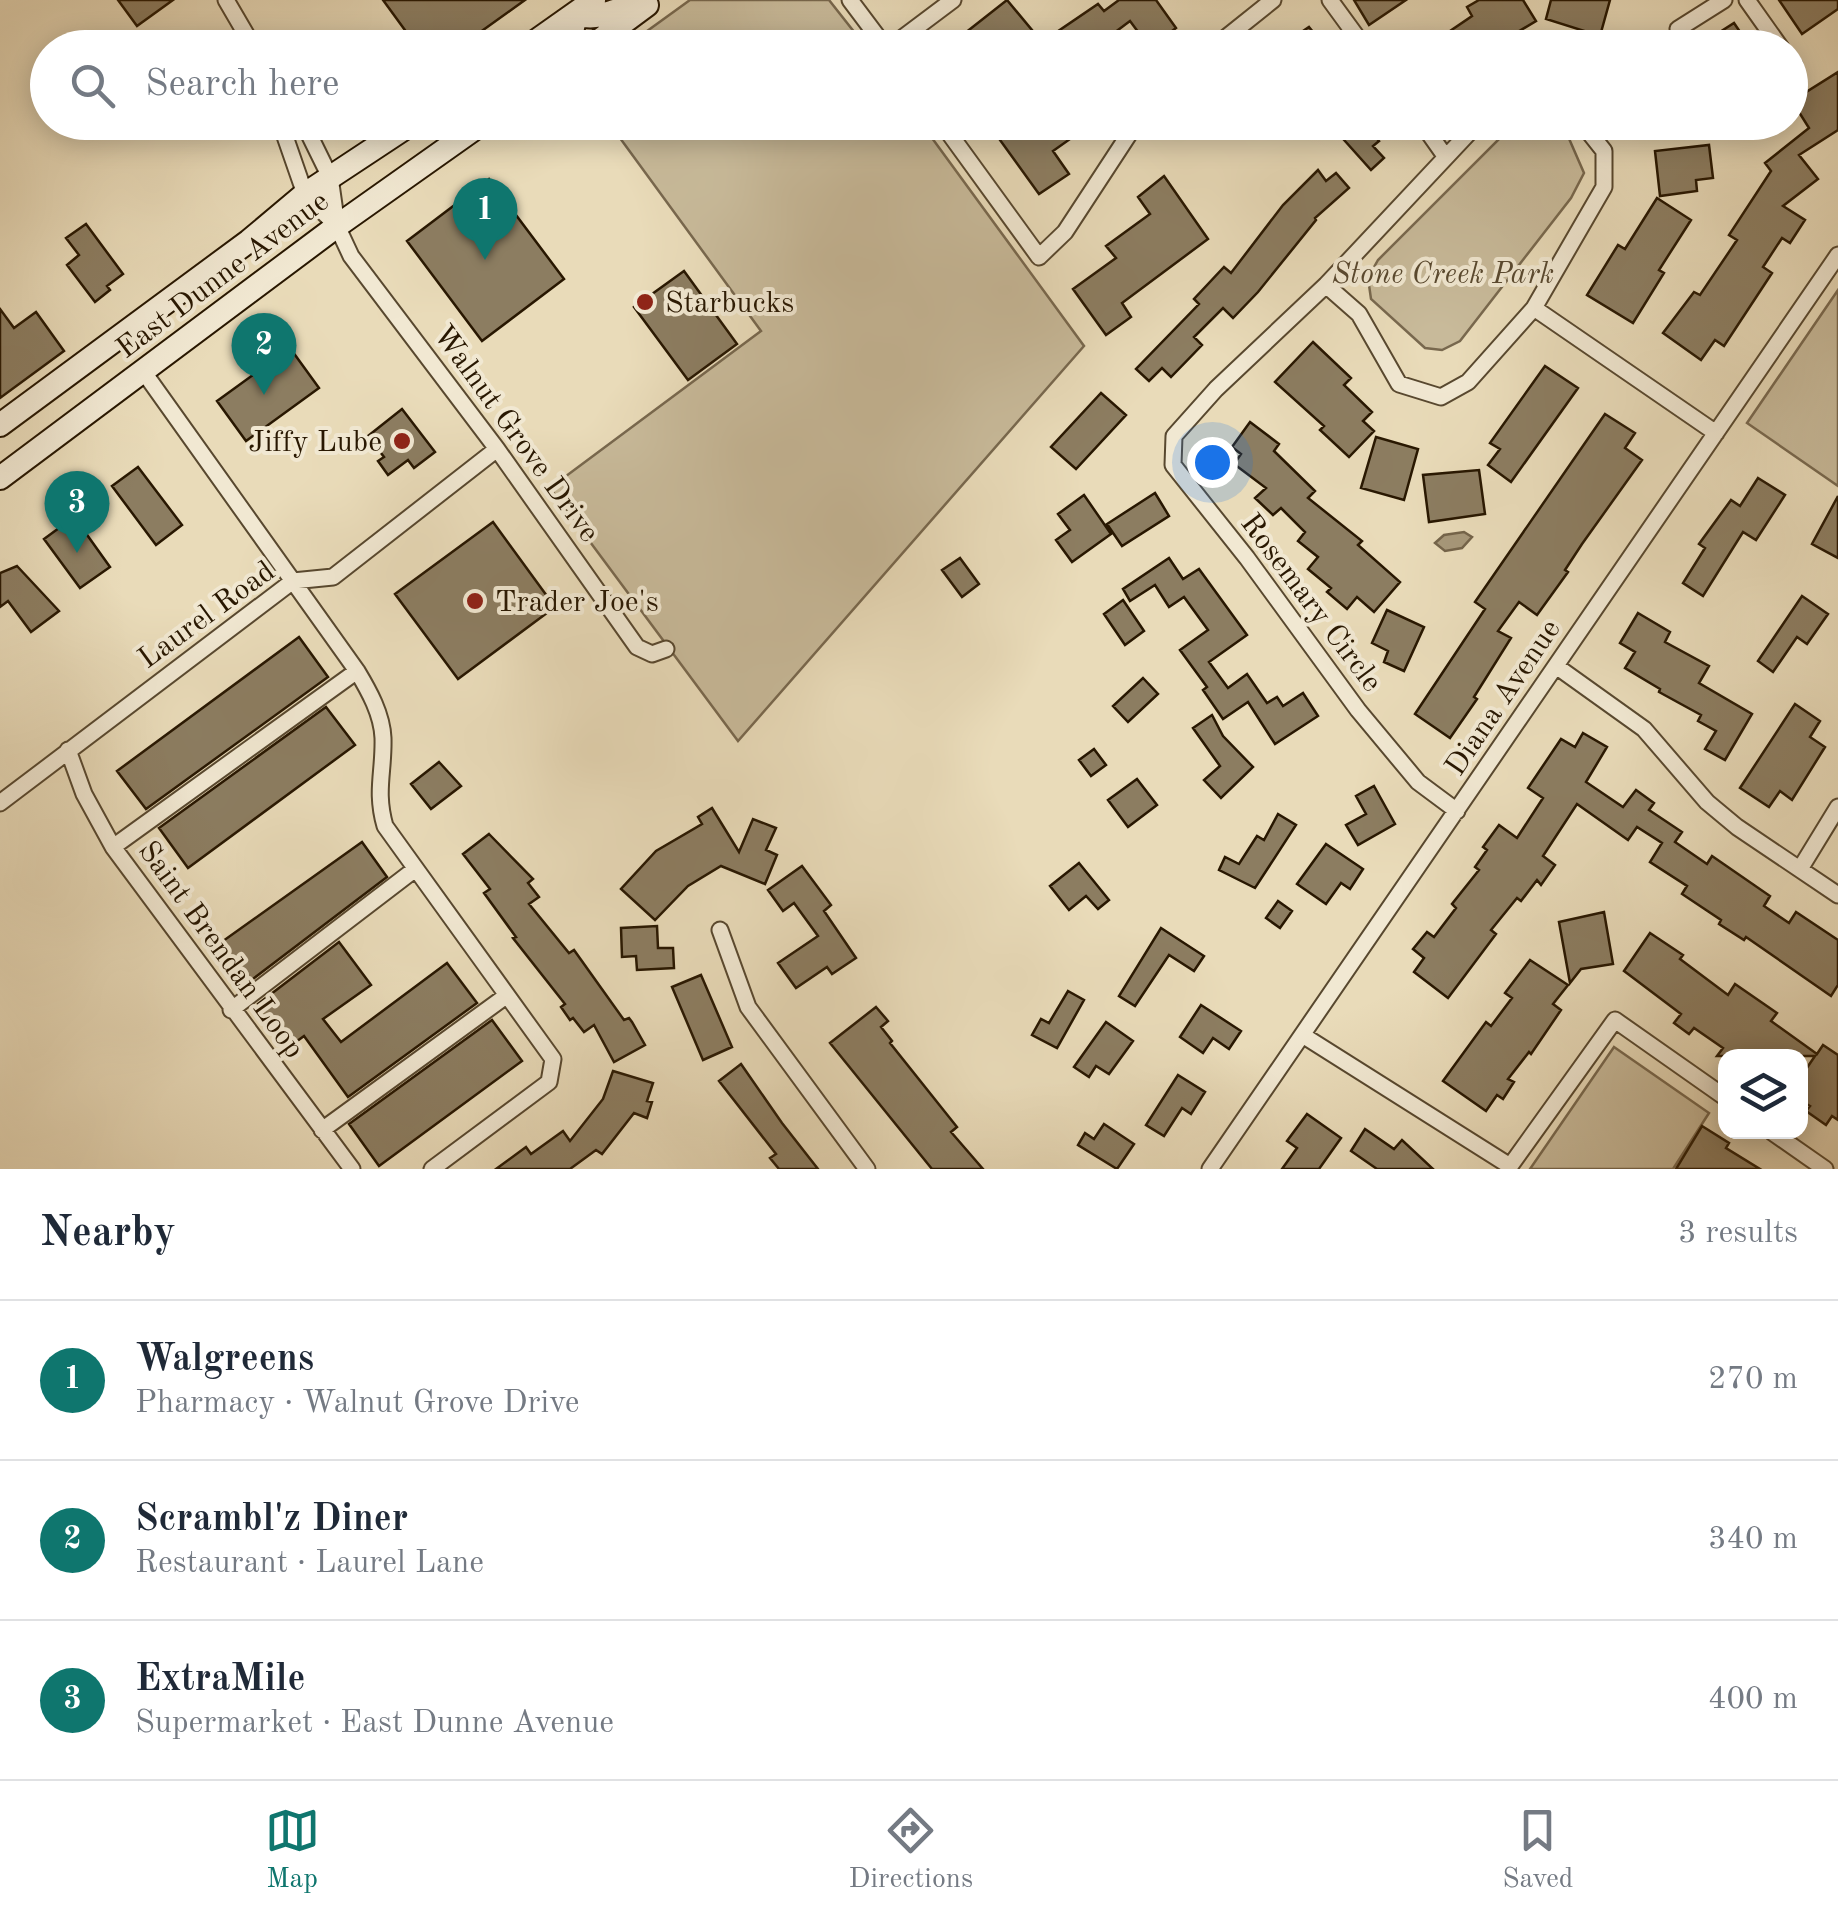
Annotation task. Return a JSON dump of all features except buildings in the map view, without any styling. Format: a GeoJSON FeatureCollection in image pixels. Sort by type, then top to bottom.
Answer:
{"type":"FeatureCollection","features":[{"type":"Feature","properties":{"kind":"main road"},"geometry":{"type":"LineString","coordinates":[[578,5],[596,18],[620,7],[648,4]]}},
{"type":"Feature","properties":{"kind":"main road"},"geometry":{"type":"LineString","coordinates":[[613,30],[648,4]]}},
{"type":"Feature","properties":{"kind":"main road"},"geometry":{"type":"LineString","coordinates":[[548,30],[578,5]]}},
{"type":"Feature","properties":{"kind":"main road"},"geometry":{"type":"LineString","coordinates":[[573,30],[578,5]]}},
{"type":"Feature","properties":{"kind":"main road","name":"East Dunne Avenue"},"geometry":{"type":"LineString","coordinates":[[0,425],[305,194],[387,140]]}},
{"type":"Feature","properties":{"kind":"main road","name":"East Dunne Avenue"},"geometry":{"type":"LineString","coordinates":[[0,478],[459,140]]}},
{"type":"Feature","properties":{"kind":"street"},"geometry":{"type":"LineString","coordinates":[[226,0],[244,30]]}},
{"type":"Feature","properties":{"kind":"street"},"geometry":{"type":"LineString","coordinates":[[850,0],[874,30]]}},
{"type":"Feature","properties":{"kind":"street"},"geometry":{"type":"LineString","coordinates":[[912,30],[953,0]]}},
{"type":"Feature","properties":{"kind":"street"},"geometry":{"type":"LineString","coordinates":[[1236,30],[1273,0]]}},
{"type":"Feature","properties":{"kind":"street"},"geometry":{"type":"LineString","coordinates":[[1330,0],[1352,30]]}},
{"type":"Feature","properties":{"kind":"street"},"geometry":{"type":"LineString","coordinates":[[1678,29],[1724,0]]}},
{"type":"Feature","properties":{"kind":"street"},"geometry":{"type":"LineString","coordinates":[[1747,0],[1768,30]]}},
{"type":"Feature","properties":{"kind":"street","name":"Walnut Grove Drive"},"geometry":{"type":"LineString","coordinates":[[286,140],[305,194],[337,226]]}},
{"type":"Feature","properties":{"kind":"street","name":"Walnut Grove Drive"},"geometry":{"type":"LineString","coordinates":[[312,140],[330,178],[337,226],[352,256],[497,449],[637,646],[652,654],[666,649]]}},
{"type":"Feature","properties":{"kind":"street"},"geometry":{"type":"LineString","coordinates":[[954,140],[1040,257],[1065,232],[1125,140]]}},
{"type":"Feature","properties":{"kind":"street"},"geometry":{"type":"LineString","coordinates":[[1434,140],[1446,156]]}},
{"type":"Feature","properties":{"kind":"street","name":"Rosemary Circle"},"geometry":{"type":"LineString","coordinates":[[1457,810],[1418,782],[1394,756],[1174,465],[1174,436],[1216,389],[1326,285],[1462,140]]}},
{"type":"Feature","properties":{"kind":"street"},"geometry":{"type":"LineString","coordinates":[[1326,285],[1359,314],[1400,384],[1440,396],[1468,382],[1534,308],[1604,188],[1604,151],[1595,140]]}},
{"type":"Feature","properties":{"kind":"street","name":"Diana Avenue"},"geometry":{"type":"LineString","coordinates":[[1210,1169],[1838,255]]}},
{"type":"Feature","properties":{"kind":"street"},"geometry":{"type":"LineString","coordinates":[[1534,308],[1716,432]]}},
{"type":"Feature","properties":{"kind":"street"},"geometry":{"type":"LineString","coordinates":[[143,371],[358,670],[372,696],[383,735],[378,802],[385,826],[554,1058],[549,1082],[432,1169]]}},
{"type":"Feature","properties":{"kind":"street","name":"Laurel Road"},"geometry":{"type":"LineString","coordinates":[[0,803],[293,580],[334,577],[497,449]]}},
{"type":"Feature","properties":{"kind":"street"},"geometry":{"type":"LineString","coordinates":[[1556,666],[1644,729],[1707,802],[1838,895]]}},
{"type":"Feature","properties":{"kind":"street"},"geometry":{"type":"LineString","coordinates":[[113,847],[358,670]]}},
{"type":"Feature","properties":{"kind":"street","name":"Saint Brendan Loop"},"geometry":{"type":"LineString","coordinates":[[68,750],[84,794],[113,847],[352,1169]]}},
{"type":"Feature","properties":{"kind":"street"},"geometry":{"type":"LineString","coordinates":[[1800,869],[1838,807]]}},
{"type":"Feature","properties":{"kind":"street"},"geometry":{"type":"LineString","coordinates":[[231,1010],[414,870]]}},
{"type":"Feature","properties":{"kind":"street"},"geometry":{"type":"LineString","coordinates":[[720,930],[748,1007],[868,1169]]}},
{"type":"Feature","properties":{"kind":"street"},"geometry":{"type":"LineString","coordinates":[[322,1130],[506,996]]}},
{"type":"Feature","properties":{"kind":"street"},"geometry":{"type":"LineString","coordinates":[[1304,1036],[1509,1167],[1615,1020],[1718,1092]]}},
{"type":"Feature","properties":{"kind":"street"},"geometry":{"type":"LineString","coordinates":[[1782,1139],[1825,1169]]}},
{"type":"Feature","properties":{"kind":"green space"},"geometry":{"type":"Polygon","coordinates":[[[690,0],[829,0],[853,30],[649,30],[690,0]]]}},
{"type":"Feature","properties":{"kind":"green space"},"geometry":{"type":"Polygon","coordinates":[[[621,140],[933,140],[1084,346],[738,741],[550,488],[761,331],[621,140]]]}},
{"type":"Feature","properties":{"kind":"green space","name":"Stone Creek Park"},"geometry":{"type":"Polygon","coordinates":[[[1498,140],[1570,140],[1584,173],[1571,198],[1460,341],[1442,350],[1425,348],[1371,299],[1368,278],[1378,260],[1498,140]]]}},
{"type":"Feature","properties":{"kind":"green space"},"geometry":{"type":"Polygon","coordinates":[[[1838,290],[1838,486],[1747,423],[1838,290]]]}},
{"type":"Feature","properties":{"kind":"green space"},"geometry":{"type":"Polygon","coordinates":[[[1614,1047],[1709,1113],[1673,1169],[1530,1169],[1614,1047]]]}},
{"type":"Feature","properties":{"kind":"shaded area"},"geometry":{"type":"Polygon","coordinates":[[[1464,532],[1472,537],[1462,548],[1445,551],[1435,543],[1444,535],[1464,532]]]}},
{"type":"Feature","properties":{"kind":"place","name":"Walgreens"},"geometry":{"type":"Point","coordinates":[485,260]}},
{"type":"Feature","properties":{"kind":"place","name":"Starbucks"},"geometry":{"type":"Point","coordinates":[645,302]}},
{"type":"Feature","properties":{"kind":"place","name":"Scrambl'z Diner"},"geometry":{"type":"Point","coordinates":[264,395]}},
{"type":"Feature","properties":{"kind":"place","name":"Jiffy Lube"},"geometry":{"type":"Point","coordinates":[402,441]}},
{"type":"Feature","properties":{"kind":"place","name":"ExtraMile"},"geometry":{"type":"Point","coordinates":[77,553]}},
{"type":"Feature","properties":{"kind":"place","name":"Trader Joe's"},"geometry":{"type":"Point","coordinates":[475,601]}}]}
